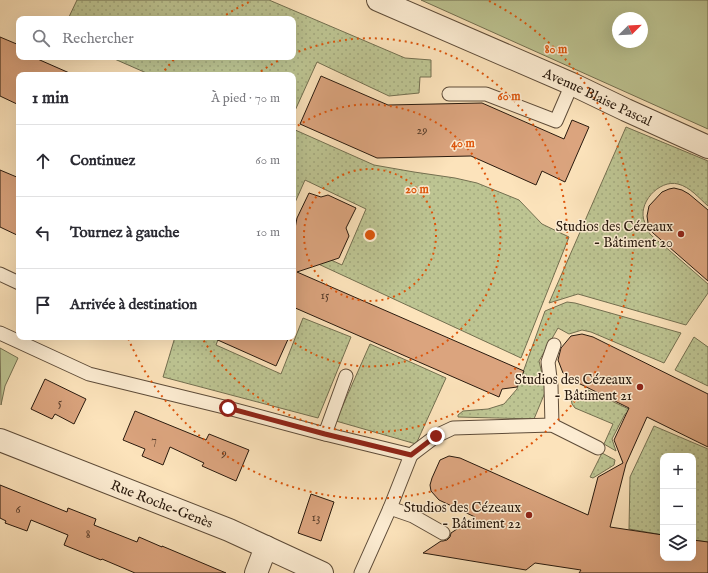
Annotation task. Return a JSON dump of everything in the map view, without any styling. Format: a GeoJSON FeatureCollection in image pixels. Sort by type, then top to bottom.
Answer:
{"type":"FeatureCollection","features":[{"type":"Feature","properties":{"kind":"street","name":"Avenue Blaise Pascal"},"geometry":{"type":"LineString","coordinates":[[378,0],[572,84],[708,147]]}},
{"type":"Feature","properties":{"kind":"street","name":"Rue Roche-Genès"},"geometry":{"type":"LineString","coordinates":[[0,440],[229,530],[322,573]]}},
{"type":"Feature","properties":{"kind":"street"},"geometry":{"type":"LineString","coordinates":[[256,573],[266,547]]}},
{"type":"Feature","properties":{"kind":"lane"},"geometry":{"type":"LineString","coordinates":[[449,94],[486,94],[556,121],[572,84]]}},
{"type":"Feature","properties":{"kind":"lane"},"geometry":{"type":"LineString","coordinates":[[0,274],[16,282]]}},
{"type":"Feature","properties":{"kind":"lane"},"geometry":{"type":"LineString","coordinates":[[0,333],[89,374],[411,455]]}},
{"type":"Feature","properties":{"kind":"lane"},"geometry":{"type":"LineString","coordinates":[[552,425],[551,386],[548,362],[554,345]]}},
{"type":"Feature","properties":{"kind":"lane"},"geometry":{"type":"LineString","coordinates":[[325,434],[346,376]]}},
{"type":"Feature","properties":{"kind":"lane"},"geometry":{"type":"LineString","coordinates":[[361,573],[390,508],[411,455],[436,436],[453,428],[552,425],[598,448]]}},
{"type":"Feature","properties":{"kind":"lane"},"geometry":{"type":"LineString","coordinates":[[390,508],[413,516],[443,533]]}},
{"type":"Feature","properties":{"kind":"green space"},"geometry":{"type":"Polygon","coordinates":[[[77,0],[269,0],[405,58],[431,60],[431,77],[420,77],[419,93],[389,96],[317,62],[296,108],[296,72],[144,72],[117,60],[296,60],[296,16],[69,16],[77,0]]]}},
{"type":"Feature","properties":{"kind":"green space"},"geometry":{"type":"Polygon","coordinates":[[[421,0],[708,0],[708,129],[421,0]]]}},
{"type":"Feature","properties":{"kind":"green space"},"geometry":{"type":"Polygon","coordinates":[[[626,127],[708,161],[708,206],[694,193],[682,185],[671,183],[664,185],[651,194],[646,201],[644,208],[643,216],[650,234],[708,284],[708,293],[686,325],[578,294],[549,303],[626,127]]]}},
{"type":"Feature","properties":{"kind":"green space"},"geometry":{"type":"Polygon","coordinates":[[[296,130],[374,165],[477,183],[519,200],[542,224],[569,237],[521,358],[314,262],[318,254],[342,265],[366,209],[305,180],[296,200],[296,130]]]}},
{"type":"Feature","properties":{"kind":"green space"},"geometry":{"type":"Polygon","coordinates":[[[567,302],[681,333],[664,363],[591,332],[582,330],[569,334],[558,328],[539,361],[546,390],[534,419],[458,417],[458,415],[463,411],[488,409],[504,404],[517,389],[545,311],[567,302]]]}},
{"type":"Feature","properties":{"kind":"green space"},"geometry":{"type":"Polygon","coordinates":[[[303,318],[351,337],[318,418],[163,377],[174,340],[218,340],[216,345],[281,374],[294,340],[296,340],[296,336],[303,318]]]}},
{"type":"Feature","properties":{"kind":"green space"},"geometry":{"type":"Polygon","coordinates":[[[694,337],[708,347],[708,386],[675,370],[694,337]]]}},
{"type":"Feature","properties":{"kind":"green space"},"geometry":{"type":"Polygon","coordinates":[[[370,344],[446,378],[416,444],[336,421],[370,344]]]}},
{"type":"Feature","properties":{"kind":"green space"},"geometry":{"type":"Polygon","coordinates":[[[0,348],[18,358],[5,386],[1,405],[0,348]]]}},
{"type":"Feature","properties":{"kind":"green space"},"geometry":{"type":"Polygon","coordinates":[[[588,390],[633,411],[625,414],[612,439],[616,451],[604,444],[613,424],[575,408],[572,404],[571,398],[588,390]]]}},
{"type":"Feature","properties":{"kind":"green space"},"geometry":{"type":"Polygon","coordinates":[[[654,426],[708,449],[708,542],[696,540],[696,453],[660,453],[660,534],[629,529],[630,477],[654,426]]]}},
{"type":"Feature","properties":{"kind":"green space"},"geometry":{"type":"Polygon","coordinates":[[[602,453],[615,460],[614,465],[593,478],[590,477],[602,453]]]}},
{"type":"Feature","properties":{"kind":"building"},"geometry":{"type":"Polygon","coordinates":[[[0,37],[16,44],[16,60],[40,60],[67,72],[16,72],[16,104],[0,96],[0,37]]]}},
{"type":"Feature","properties":{"kind":"building"},"geometry":{"type":"Polygon","coordinates":[[[321,76],[388,105],[482,103],[564,139],[572,120],[589,127],[565,182],[542,171],[536,185],[471,156],[377,158],[300,124],[321,76]]]}},
{"type":"Feature","properties":{"kind":"building"},"geometry":{"type":"Polygon","coordinates":[[[0,170],[16,177],[16,235],[0,227],[0,170]]]}},
{"type":"Feature","properties":{"kind":"building","name":"Studios des Cézeaux - Bâtiment 20"},"geometry":{"type":"Polygon","coordinates":[[[674,188],[689,194],[708,210],[708,281],[653,233],[648,223],[647,216],[649,206],[662,192],[674,188]]]}},
{"type":"Feature","properties":{"kind":"building"},"geometry":{"type":"Polygon","coordinates":[[[309,193],[321,197],[328,195],[356,208],[346,228],[349,236],[339,258],[297,272],[524,371],[517,387],[502,389],[499,397],[296,308],[297,218],[309,193]]]}},
{"type":"Feature","properties":{"kind":"building"},"geometry":{"type":"Polygon","coordinates":[[[582,334],[593,337],[708,394],[708,447],[647,417],[626,464],[610,527],[660,535],[660,561],[696,561],[696,540],[708,542],[708,573],[579,573],[581,570],[535,563],[526,570],[423,553],[441,541],[447,540],[451,533],[475,517],[439,500],[431,491],[430,485],[432,478],[440,460],[449,456],[460,458],[588,515],[598,477],[623,463],[614,440],[629,408],[572,380],[563,373],[558,360],[561,348],[571,336],[582,334]]]}},
{"type":"Feature","properties":{"kind":"building"},"geometry":{"type":"Polygon","coordinates":[[[218,340],[288,340],[276,366],[218,340]]]}},
{"type":"Feature","properties":{"kind":"building"},"geometry":{"type":"Polygon","coordinates":[[[45,379],[86,399],[74,424],[55,414],[52,419],[31,409],[45,379]]]}},
{"type":"Feature","properties":{"kind":"building"},"geometry":{"type":"Polygon","coordinates":[[[135,411],[206,440],[209,434],[249,450],[236,481],[202,466],[204,463],[170,447],[163,465],[142,456],[145,449],[123,440],[135,411]]]}},
{"type":"Feature","properties":{"kind":"building"},"geometry":{"type":"Polygon","coordinates":[[[0,485],[67,512],[68,508],[96,519],[94,525],[137,542],[139,537],[226,573],[135,573],[64,545],[68,535],[31,520],[27,531],[5,523],[6,521],[0,518],[0,485]]]}},
{"type":"Feature","properties":{"kind":"building"},"geometry":{"type":"Polygon","coordinates":[[[311,494],[334,502],[321,541],[298,533],[311,494]]]}},
{"type":"Feature","properties":{"kind":"place","name":"Studios des Cézeaux - Bâtiment 20"},"geometry":{"type":"Point","coordinates":[681,234]}},
{"type":"Feature","properties":{"kind":"place","name":"Studios des Cézeaux - Bâtiment 21"},"geometry":{"type":"Point","coordinates":[640,387]}},
{"type":"Feature","properties":{"kind":"place","name":"Studios des Cézeaux - Bâtiment 22"},"geometry":{"type":"Point","coordinates":[529,515]}},
{"type":"Feature","properties":{"kind":"route"},"geometry":{"type":"LineString","coordinates":[[228,408],[411,455],[436,436]]}}]}
